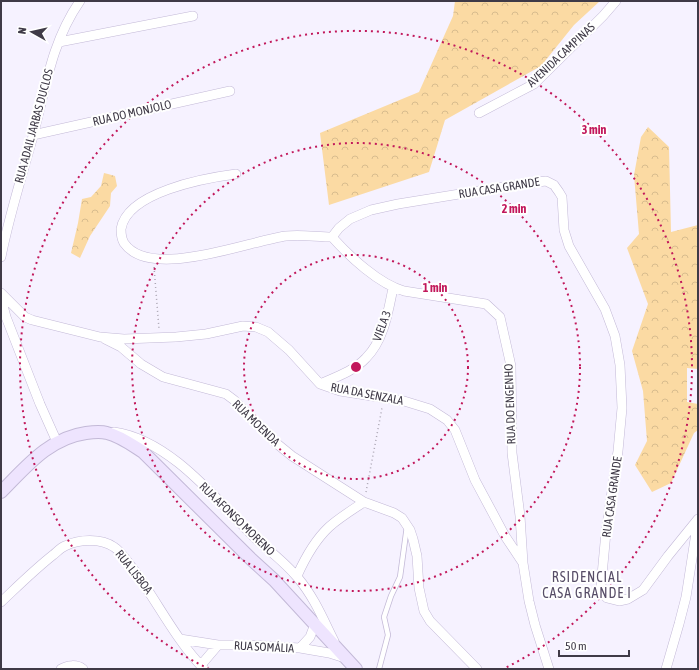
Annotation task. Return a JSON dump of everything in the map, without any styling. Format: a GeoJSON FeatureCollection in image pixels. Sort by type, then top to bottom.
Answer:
{"type":"FeatureCollection","features":[{"type":"Feature","properties":{"kind":"main road","name":"RUA AFONSO MORENO"},"geometry":{"type":"LineString","coordinates":[[1,492],[39,454],[57,442],[74,434],[102,432],[127,442],[143,452],[274,580],[356,669]]}},
{"type":"Feature","properties":{"kind":"street","name":"RUA ADAIL JARBAS DUCLOS"},"geometry":{"type":"LineString","coordinates":[[1,257],[50,66],[67,21],[80,1]]}},
{"type":"Feature","properties":{"kind":"street","name":"AVENIDA CAMPINAS"},"geometry":{"type":"LineString","coordinates":[[479,112],[534,84],[603,16],[616,1]]}},
{"type":"Feature","properties":{"kind":"street"},"geometry":{"type":"LineString","coordinates":[[58,42],[193,16]]}},
{"type":"Feature","properties":{"kind":"street","name":"RUA DO MONJOLO"},"geometry":{"type":"LineString","coordinates":[[33,135],[230,91]]}},
{"type":"Feature","properties":{"kind":"street"},"geometry":{"type":"LineString","coordinates":[[236,174],[207,178],[154,195],[126,215],[122,223],[120,235],[123,242],[130,250],[141,256],[153,259],[174,259],[192,257],[287,236],[332,238]]}},
{"type":"Feature","properties":{"kind":"street","name":"RUA CASA GRANDE"},"geometry":{"type":"LineString","coordinates":[[332,238],[339,228],[350,219],[371,210],[398,204],[527,183],[546,181],[554,186],[560,192],[562,197],[564,230],[568,246],[605,309],[615,336],[620,365],[622,408],[618,451],[606,532],[602,586],[604,595],[608,598],[619,601],[628,599],[643,590],[698,519]]}},
{"type":"Feature","properties":{"kind":"street","name":"RUA DO ENGENHO"},"geometry":{"type":"LineString","coordinates":[[332,238],[346,252],[393,288],[486,304],[500,317],[511,366],[512,453],[520,516],[523,564]]}},
{"type":"Feature","properties":{"kind":"street","name":"VIELA 3"},"geometry":{"type":"LineString","coordinates":[[320,384],[355,367],[366,359],[377,344],[387,317],[393,288]]}},
{"type":"Feature","properties":{"kind":"street","name":"RUA DA SENZALA"},"geometry":{"type":"LineString","coordinates":[[1,293],[25,317],[100,337],[124,339],[206,334],[243,326],[256,326],[268,332],[289,350],[320,384],[340,391],[404,401],[430,409],[447,420],[455,430],[475,480],[497,522],[523,564],[529,601],[548,669]]}},
{"type":"Feature","properties":{"kind":"street"},"geometry":{"type":"LineString","coordinates":[[1,298],[9,324],[40,404],[57,442]]}},
{"type":"Feature","properties":{"kind":"street","name":"RUA MOENDA"},"geometry":{"type":"LineString","coordinates":[[100,337],[121,347],[141,364],[163,377],[226,394],[234,400],[276,443],[310,468],[364,502],[394,513],[402,518],[407,526]]}},
{"type":"Feature","properties":{"kind":"street","name":"RUA AFONSO MORENO"},"geometry":{"type":"LineString","coordinates":[[102,432],[115,432],[147,442],[176,461],[297,576],[312,598],[337,648]]}},
{"type":"Feature","properties":{"kind":"street"},"geometry":{"type":"LineString","coordinates":[[297,576],[316,540],[329,527],[364,502]]}},
{"type":"Feature","properties":{"kind":"street"},"geometry":{"type":"LineString","coordinates":[[666,669],[680,624],[686,597],[698,519]]}},
{"type":"Feature","properties":{"kind":"street"},"geometry":{"type":"LineString","coordinates":[[407,526],[414,539],[418,556],[419,588],[424,611],[430,621],[477,669]]}},
{"type":"Feature","properties":{"kind":"street","name":"RUA LISBOA"},"geometry":{"type":"LineString","coordinates":[[1,602],[44,562],[64,546],[91,540],[102,542],[115,547],[124,557],[148,589],[180,639],[202,667]]}},
{"type":"Feature","properties":{"kind":"street"},"geometry":{"type":"LineString","coordinates":[[300,648],[310,637],[315,624]]}},
{"type":"Feature","properties":{"kind":"street","name":"RUA SOMÁLIA"},"geometry":{"type":"LineString","coordinates":[[180,639],[218,644],[300,648],[330,653],[347,658]]}},
{"type":"Feature","properties":{"kind":"street"},"geometry":{"type":"LineString","coordinates":[[202,667],[218,644]]}},
{"type":"Feature","properties":{"kind":"street"},"geometry":{"type":"LineString","coordinates":[[61,669],[63,667],[76,666],[83,669]]}},
{"type":"Feature","properties":{"kind":"lane"},"geometry":{"type":"LineString","coordinates":[[379,669],[388,635],[384,617],[391,596],[400,577],[407,526]]}},
{"type":"Feature","properties":{"kind":"path"},"geometry":{"type":"LineString","coordinates":[[153,259],[160,337]]}},
{"type":"Feature","properties":{"kind":"path"},"geometry":{"type":"LineString","coordinates":[[364,502],[384,398]]}},
{"type":"Feature","properties":{"kind":"green space"},"geometry":{"type":"Polygon","coordinates":[[[455,1],[600,1],[574,25],[541,66],[445,120],[429,172],[329,205],[320,133],[419,92],[453,16],[455,1]]]}},
{"type":"Feature","properties":{"kind":"green space"},"geometry":{"type":"Polygon","coordinates":[[[648,127],[669,147],[671,232],[698,225],[698,369],[687,368],[687,402],[698,404],[698,430],[694,433],[671,483],[652,492],[635,465],[647,441],[643,391],[632,351],[648,304],[627,248],[639,234],[634,175],[641,137],[648,127]]]}},
{"type":"Feature","properties":{"kind":"green space"},"geometry":{"type":"Polygon","coordinates":[[[104,173],[115,176],[117,186],[111,193],[110,206],[90,236],[80,258],[71,253],[82,199],[91,197],[101,186],[104,173]]]}},
{"type":"Feature","properties":{"kind":"district","name":"RSIDENCIAL CASA GRANDE I"},"geometry":{"type":"Point","coordinates":[587,586]}}]}
